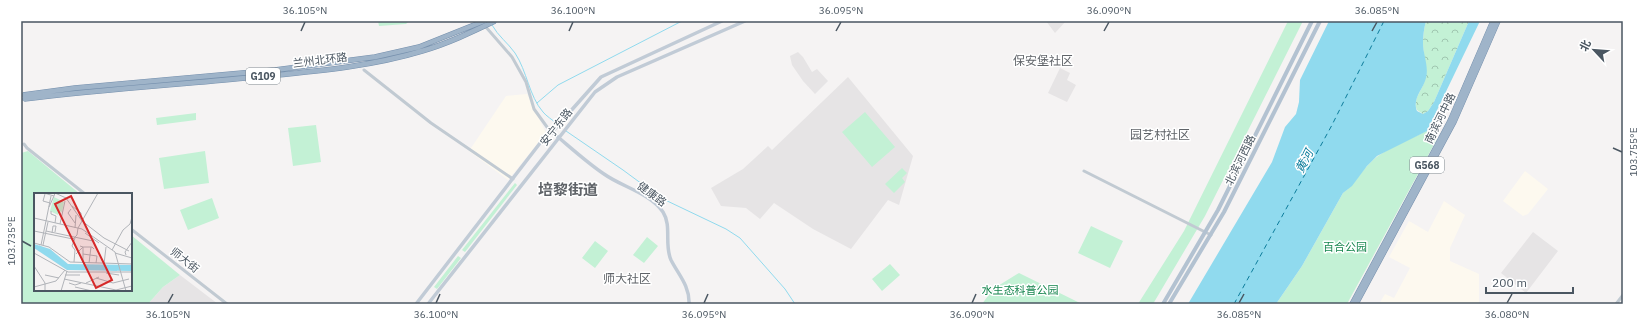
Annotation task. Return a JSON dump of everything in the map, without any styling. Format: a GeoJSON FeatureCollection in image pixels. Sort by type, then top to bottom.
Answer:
{"type":"FeatureCollection","features":[{"type":"Feature","properties":{"kind":"highway","name":"兰州北环路"},"geometry":{"type":"LineString","coordinates":[[22,98],[75,88],[236,74],[375,57],[419,47],[482,21]]}},
{"type":"Feature","properties":{"kind":"highway","name":"兰州北环路"},"geometry":{"type":"LineString","coordinates":[[22,98],[270,75],[376,62],[422,51],[451,41],[495,21]]}},
{"type":"Feature","properties":{"kind":"highway","name":"南滨河中路"},"geometry":{"type":"LineString","coordinates":[[1352,304],[1450,121],[1493,21]]}},
{"type":"Feature","properties":{"kind":"highway","name":"南滨河中路"},"geometry":{"type":"LineString","coordinates":[[1356,304],[1454,122],[1498,21]]}},
{"type":"Feature","properties":{"kind":"main road","name":"安宁东路"},"geometry":{"type":"LineString","coordinates":[[416,304],[544,138],[552,132],[601,77],[722,21]]}},
{"type":"Feature","properties":{"kind":"main road","name":"安宁东路"},"geometry":{"type":"LineString","coordinates":[[428,304],[595,92],[609,81],[745,21]]}},
{"type":"Feature","properties":{"kind":"main road","name":"北滨河西路"},"geometry":{"type":"LineString","coordinates":[[1163,304],[1218,210],[1312,21]]}},
{"type":"Feature","properties":{"kind":"main road","name":"北滨河西路"},"geometry":{"type":"LineString","coordinates":[[1169,304],[1224,212],[1320,21]]}},
{"type":"Feature","properties":{"kind":"main road","name":"健康路"},"geometry":{"type":"LineString","coordinates":[[552,132],[604,174],[645,197],[664,213],[668,227],[668,249],[671,259],[682,277],[689,304]]}},
{"type":"Feature","properties":{"kind":"main road"},"geometry":{"type":"LineString","coordinates":[[1204,246],[1205,232]]}},
{"type":"Feature","properties":{"kind":"street"},"geometry":{"type":"LineString","coordinates":[[482,21],[512,56],[526,82],[534,108],[547,127]]}},
{"type":"Feature","properties":{"kind":"street"},"geometry":{"type":"LineString","coordinates":[[364,70],[431,123],[513,179]]}},
{"type":"Feature","properties":{"kind":"street"},"geometry":{"type":"LineString","coordinates":[[24,144],[27,148],[85,193]]}},
{"type":"Feature","properties":{"kind":"street"},"geometry":{"type":"LineString","coordinates":[[1084,170],[1211,235]]}},
{"type":"Feature","properties":{"kind":"street","name":"师大街"},"geometry":{"type":"LineString","coordinates":[[132,230],[227,304]]}},
{"type":"Feature","properties":{"kind":"street"},"geometry":{"type":"LineString","coordinates":[[1616,304],[1623,295]]}},
{"type":"Feature","properties":{"kind":"shaded area"},"geometry":{"type":"Polygon","coordinates":[[[1046,21],[1066,21],[1055,33],[1046,21]]]}},
{"type":"Feature","properties":{"kind":"shaded area"},"geometry":{"type":"Polygon","coordinates":[[[798,52],[803,57],[812,72],[817,69],[828,81],[815,94],[803,81],[792,65],[790,56],[798,52]]]}},
{"type":"Feature","properties":{"kind":"shaded area"},"geometry":{"type":"Polygon","coordinates":[[[1060,68],[1070,73],[1067,80],[1076,85],[1067,102],[1048,93],[1060,68]]]}},
{"type":"Feature","properties":{"kind":"shaded area"},"geometry":{"type":"Polygon","coordinates":[[[848,77],[913,156],[899,205],[888,200],[851,249],[813,229],[774,203],[760,219],[746,208],[721,206],[711,188],[743,169],[768,146],[772,150],[848,77]]]}},
{"type":"Feature","properties":{"kind":"shaded area"},"geometry":{"type":"Polygon","coordinates":[[[527,94],[546,133],[508,180],[469,151],[506,96],[527,94]]]}},
{"type":"Feature","properties":{"kind":"shaded area"},"geometry":{"type":"Polygon","coordinates":[[[1525,171],[1548,189],[1528,214],[1523,216],[1503,201],[1525,171]]]}},
{"type":"Feature","properties":{"kind":"shaded area"},"geometry":{"type":"Polygon","coordinates":[[[1444,201],[1465,215],[1450,248],[1450,261],[1479,274],[1479,304],[1379,304],[1385,294],[1394,298],[1410,268],[1389,257],[1409,221],[1428,232],[1444,201]]]}},
{"type":"Feature","properties":{"kind":"shaded area"},"geometry":{"type":"Polygon","coordinates":[[[1533,232],[1558,251],[1526,293],[1501,273],[1533,232]]]}},
{"type":"Feature","properties":{"kind":"shaded area"},"geometry":{"type":"Polygon","coordinates":[[[180,275],[218,304],[148,304],[163,287],[180,275]]]}},
{"type":"Feature","properties":{"kind":"green space"},"geometry":{"type":"Polygon","coordinates":[[[378,21],[409,21],[406,24],[379,26],[378,21]]]}},
{"type":"Feature","properties":{"kind":"green space"},"geometry":{"type":"Polygon","coordinates":[[[1288,21],[1303,21],[1205,216],[1153,304],[1138,304],[1184,231],[1288,21]]]}},
{"type":"Feature","properties":{"kind":"green space"},"geometry":{"type":"Polygon","coordinates":[[[1426,21],[1469,21],[1434,102],[1428,111],[1423,114],[1417,110],[1416,101],[1425,78],[1426,69],[1423,43],[1426,21]]]}},
{"type":"Feature","properties":{"kind":"green space"},"geometry":{"type":"Polygon","coordinates":[[[865,112],[895,147],[872,167],[842,132],[865,112]]]}},
{"type":"Feature","properties":{"kind":"green space"},"geometry":{"type":"Polygon","coordinates":[[[196,113],[196,120],[157,125],[156,118],[196,113]]]}},
{"type":"Feature","properties":{"kind":"green space"},"geometry":{"type":"Polygon","coordinates":[[[316,125],[321,162],[293,166],[288,128],[316,125]]]}},
{"type":"Feature","properties":{"kind":"green space","name":"百合公园"},"geometry":{"type":"Polygon","coordinates":[[[1427,131],[1437,139],[1347,304],[1276,304],[1302,266],[1343,193],[1377,157],[1398,144],[1427,131]]]}},
{"type":"Feature","properties":{"kind":"green space"},"geometry":{"type":"Polygon","coordinates":[[[28,151],[79,193],[34,193],[34,291],[132,291],[132,236],[180,275],[163,287],[148,304],[21,304],[21,153],[28,151]]]}},
{"type":"Feature","properties":{"kind":"green space"},"geometry":{"type":"Polygon","coordinates":[[[205,151],[209,183],[164,189],[159,158],[205,151]]]}},
{"type":"Feature","properties":{"kind":"green space"},"geometry":{"type":"Polygon","coordinates":[[[902,168],[907,173],[902,178],[905,182],[894,193],[885,184],[902,168]]]}},
{"type":"Feature","properties":{"kind":"green space"},"geometry":{"type":"Polygon","coordinates":[[[515,183],[517,185],[465,252],[462,250],[515,183]]]}},
{"type":"Feature","properties":{"kind":"green space"},"geometry":{"type":"Polygon","coordinates":[[[212,198],[219,218],[188,230],[180,210],[212,198]]]}},
{"type":"Feature","properties":{"kind":"green space"},"geometry":{"type":"Polygon","coordinates":[[[1091,226],[1123,241],[1110,268],[1078,253],[1091,226]]]}},
{"type":"Feature","properties":{"kind":"green space"},"geometry":{"type":"Polygon","coordinates":[[[647,237],[658,246],[644,263],[633,255],[647,237]]]}},
{"type":"Feature","properties":{"kind":"green space"},"geometry":{"type":"Polygon","coordinates":[[[595,241],[608,251],[595,268],[582,258],[595,241]]]}},
{"type":"Feature","properties":{"kind":"green space"},"geometry":{"type":"Polygon","coordinates":[[[458,256],[461,258],[437,289],[434,287],[458,256]]]}},
{"type":"Feature","properties":{"kind":"green space"},"geometry":{"type":"Polygon","coordinates":[[[890,264],[900,275],[882,291],[872,279],[890,264]]]}},
{"type":"Feature","properties":{"kind":"green space","name":"水生态科普公园"},"geometry":{"type":"Polygon","coordinates":[[[1019,273],[1082,304],[982,304],[993,289],[1019,273]]]}},
{"type":"Feature","properties":{"kind":"water","name":"黄河"},"geometry":{"type":"Polygon","coordinates":[[[1329,21],[1426,21],[1423,43],[1427,74],[1416,102],[1417,111],[1423,114],[1428,111],[1434,102],[1469,21],[1480,21],[1427,131],[1377,156],[1367,166],[1352,186],[1343,193],[1302,266],[1276,304],[1188,304],[1272,162],[1285,127],[1296,114],[1299,102],[1300,80],[1329,21]]]}},
{"type":"Feature","properties":{"kind":"waterway"},"geometry":{"type":"LineString","coordinates":[[537,103],[558,85],[682,21]]}},
{"type":"Feature","properties":{"kind":"waterway"},"geometry":{"type":"LineString","coordinates":[[492,25],[519,60],[538,106],[544,114],[557,124]]}},
{"type":"Feature","properties":{"kind":"waterway"},"geometry":{"type":"LineString","coordinates":[[566,131],[661,198],[726,229],[740,238],[785,289],[795,304]]}},
{"type":"Feature","properties":{"kind":"ferry route"},"geometry":{"type":"LineString","coordinates":[[1234,304],[1332,125],[1384,21]]}},
{"type":"Feature","properties":{"kind":"district","name":"保安堡社区"},"geometry":{"type":"Point","coordinates":[1043,60]}},
{"type":"Feature","properties":{"kind":"district","name":"园艺村社区"},"geometry":{"type":"Point","coordinates":[1160,134]}},
{"type":"Feature","properties":{"kind":"district","name":"培黎街道"},"geometry":{"type":"Point","coordinates":[568,189]}},
{"type":"Feature","properties":{"kind":"district","name":"师大社区"},"geometry":{"type":"Point","coordinates":[627,278]}}]}
